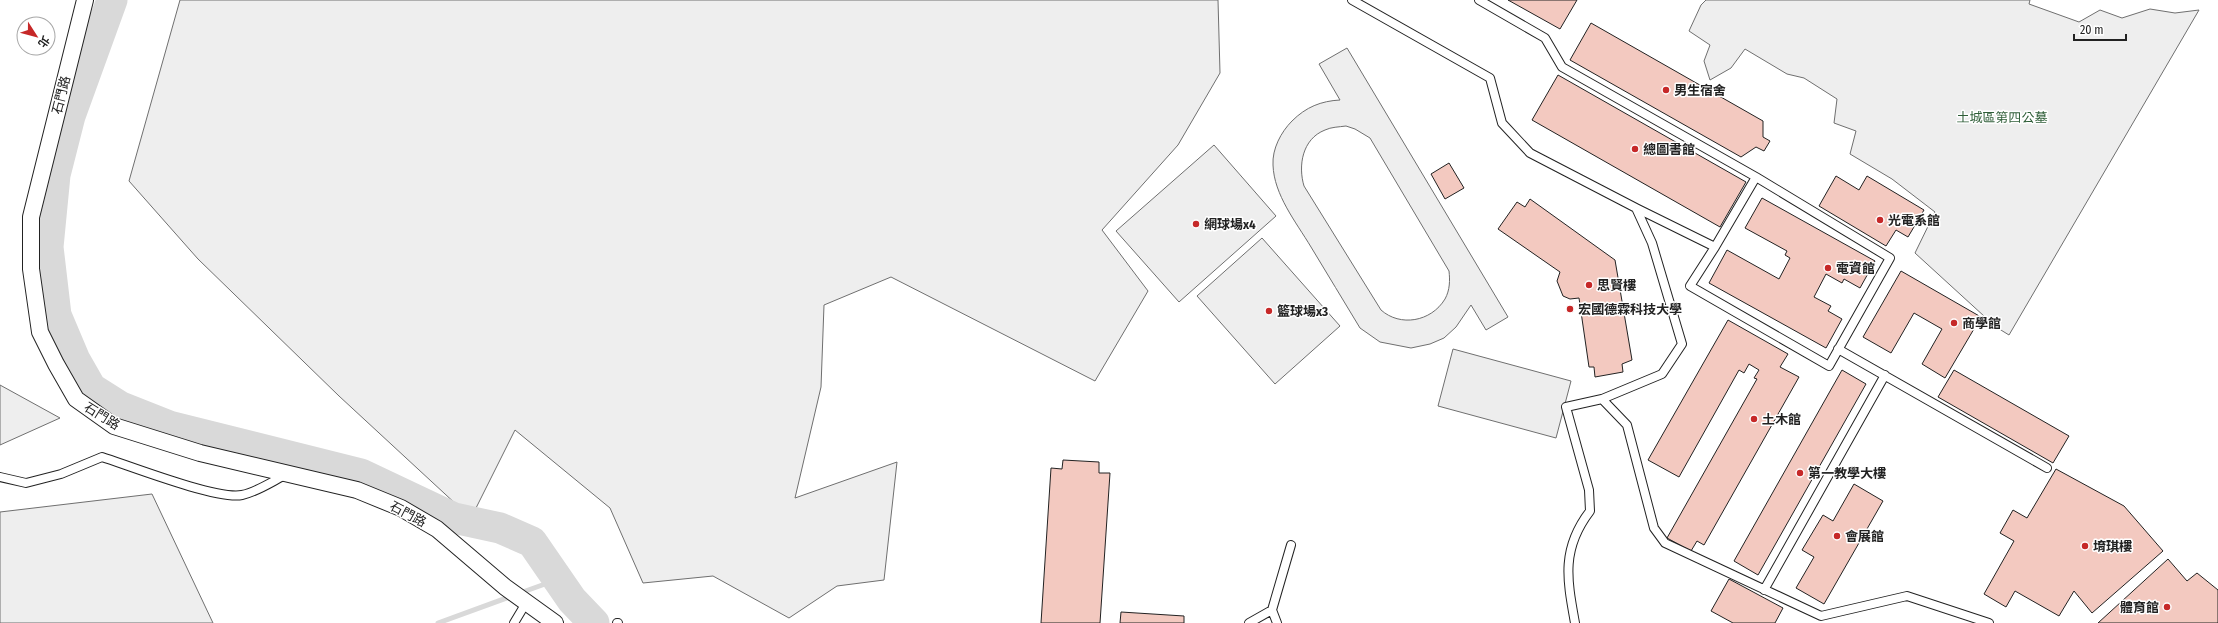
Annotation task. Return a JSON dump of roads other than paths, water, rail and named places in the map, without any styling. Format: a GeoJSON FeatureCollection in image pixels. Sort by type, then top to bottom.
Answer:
{"type":"FeatureCollection","features":[{"type":"Feature","properties":{"kind":"street","name":"石門路"},"geometry":{"type":"LineString","coordinates":[[85,0],[31,217],[31,269],[40,332],[76,399],[114,426],[200,454],[357,490],[401,508],[437,529],[505,587],[526,602]]}},
{"type":"Feature","properties":{"kind":"street"},"geometry":{"type":"LineString","coordinates":[[526,602],[555,623]]}},
{"type":"Feature","properties":{"kind":"lane"},"geometry":{"type":"LineString","coordinates":[[1352,0],[1490,78],[1502,123],[1530,153],[1715,247]]}},
{"type":"Feature","properties":{"kind":"lane"},"geometry":{"type":"LineString","coordinates":[[1479,0],[1545,38],[1562,66],[1756,177],[1890,258],[1829,366],[1690,286],[1756,177]]}},
{"type":"Feature","properties":{"kind":"lane"},"geometry":{"type":"LineString","coordinates":[[1575,623],[1570,594],[1569,552],[1578,526],[1590,511],[1589,490],[1566,407],[1602,399],[1662,374],[1682,344],[1652,243],[1636,208]]}},
{"type":"Feature","properties":{"kind":"lane"},"geometry":{"type":"LineString","coordinates":[[1838,349],[2047,468]]}},
{"type":"Feature","properties":{"kind":"lane"},"geometry":{"type":"LineString","coordinates":[[1764,590],[1885,376]]}},
{"type":"Feature","properties":{"kind":"lane"},"geometry":{"type":"LineString","coordinates":[[1602,399],[1627,425],[1654,528],[1665,543],[1821,616],[1907,596],[1989,623]]}},
{"type":"Feature","properties":{"kind":"lane"},"geometry":{"type":"LineString","coordinates":[[0,477],[26,483],[61,474],[102,457],[148,473],[226,495],[242,495],[287,474]]}},
{"type":"Feature","properties":{"kind":"lane"},"geometry":{"type":"LineString","coordinates":[[1277,623],[1272,610],[1291,546]]}},
{"type":"Feature","properties":{"kind":"lane"},"geometry":{"type":"LineString","coordinates":[[514,623],[526,602]]}},
{"type":"Feature","properties":{"kind":"lane"},"geometry":{"type":"LineString","coordinates":[[1249,623],[1272,610]]}},
{"type":"Feature","properties":{"kind":"waterway"},"geometry":{"type":"LineString","coordinates":[[112,0],[70,116],[55,175],[48,247],[56,315],[75,360],[91,388],[121,407],[169,426],[361,474],[454,518],[500,528],[532,542],[572,600],[594,623]]}},
{"type":"Feature","properties":{"kind":"waterway"},"geometry":{"type":"LineString","coordinates":[[520,593],[559,579]]}},
{"type":"Feature","properties":{"kind":"waterway"},"geometry":{"type":"LineString","coordinates":[[438,623],[512,596]]}},
{"type":"Feature","properties":{"kind":"place","name":"男生宿舍"},"geometry":{"type":"Point","coordinates":[1666,90]}},
{"type":"Feature","properties":{"kind":"place","name":"總圖書館"},"geometry":{"type":"Point","coordinates":[1635,149]}},
{"type":"Feature","properties":{"kind":"place","name":"光電系館"},"geometry":{"type":"Point","coordinates":[1880,220]}},
{"type":"Feature","properties":{"kind":"place","name":"網球場x4"},"geometry":{"type":"Point","coordinates":[1196,224]}},
{"type":"Feature","properties":{"kind":"place","name":"電資館"},"geometry":{"type":"Point","coordinates":[1828,268]}},
{"type":"Feature","properties":{"kind":"place","name":"思賢樓"},"geometry":{"type":"Point","coordinates":[1589,285]}},
{"type":"Feature","properties":{"kind":"place","name":"宏國德霖科技大學"},"geometry":{"type":"Point","coordinates":[1570,309]}},
{"type":"Feature","properties":{"kind":"place","name":"籃球場x3"},"geometry":{"type":"Point","coordinates":[1269,311]}},
{"type":"Feature","properties":{"kind":"place","name":"商學館"},"geometry":{"type":"Point","coordinates":[1954,323]}},
{"type":"Feature","properties":{"kind":"place","name":"土木館"},"geometry":{"type":"Point","coordinates":[1754,419]}},
{"type":"Feature","properties":{"kind":"place","name":"第一教學大樓"},"geometry":{"type":"Point","coordinates":[1800,473]}},
{"type":"Feature","properties":{"kind":"place","name":"會展館"},"geometry":{"type":"Point","coordinates":[1837,536]}},
{"type":"Feature","properties":{"kind":"place","name":"堉琪樓"},"geometry":{"type":"Point","coordinates":[2085,546]}},
{"type":"Feature","properties":{"kind":"place","name":"體育館"},"geometry":{"type":"Point","coordinates":[2167,607]}},
{"type":"Feature","properties":{"kind":"park label","name":"土城區第四公墓"},"geometry":{"type":"Point","coordinates":[2002,117]}}]}
